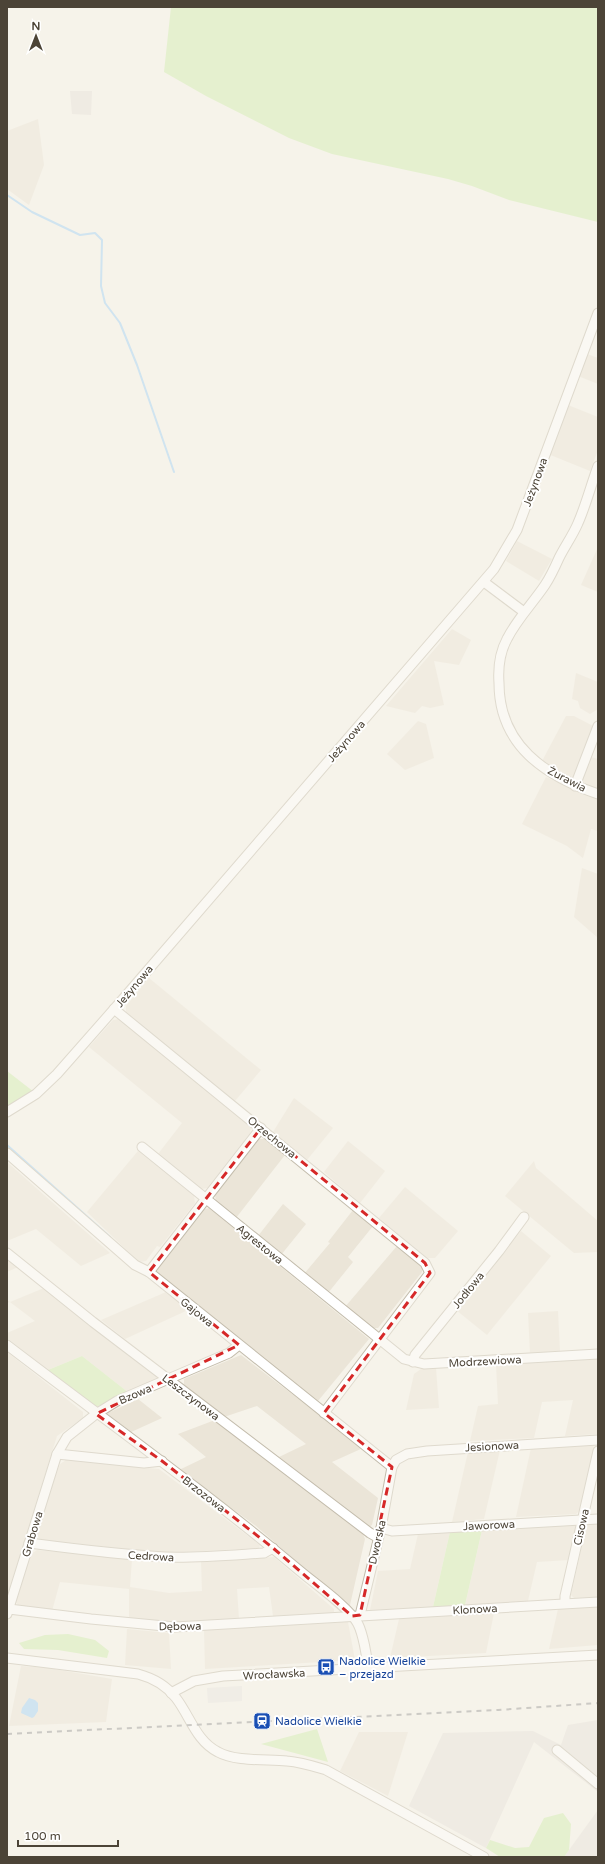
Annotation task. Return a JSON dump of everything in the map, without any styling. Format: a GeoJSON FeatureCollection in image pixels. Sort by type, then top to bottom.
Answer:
{"type":"FeatureCollection","features":[{"type":"Feature","properties":{"kind":"street","name":"Jeżynowa"},"geometry":{"type":"LineString","coordinates":[[7,1112],[36,1094],[57,1074],[484,582],[505,552],[517,530],[598,313]]}},
{"type":"Feature","properties":{"kind":"street","name":"Żurawia"},"geometry":{"type":"LineString","coordinates":[[598,466],[578,523],[545,585],[524,612],[506,639],[499,665],[499,698],[509,726],[528,756],[550,773],[575,786],[598,794]]}},
{"type":"Feature","properties":{"kind":"street"},"geometry":{"type":"LineString","coordinates":[[484,582],[524,612]]}},
{"type":"Feature","properties":{"kind":"street"},"geometry":{"type":"LineString","coordinates":[[575,786],[598,726]]}},
{"type":"Feature","properties":{"kind":"street","name":"Orzechowa"},"geometry":{"type":"LineString","coordinates":[[114,1009],[425,1263],[430,1273],[378,1340]]}},
{"type":"Feature","properties":{"kind":"street"},"geometry":{"type":"LineString","coordinates":[[149,1272],[261,1128]]}},
{"type":"Feature","properties":{"kind":"street","name":"Agrestowa"},"geometry":{"type":"LineString","coordinates":[[142,1147],[378,1340]]}},
{"type":"Feature","properties":{"kind":"street","name":"Gajowa"},"geometry":{"type":"LineString","coordinates":[[7,1153],[135,1265],[149,1272],[392,1467]]}},
{"type":"Feature","properties":{"kind":"street","name":"Jodłowa"},"geometry":{"type":"LineString","coordinates":[[413,1362],[415,1355],[524,1218]]}},
{"type":"Feature","properties":{"kind":"street","name":"Leszczynowa"},"geometry":{"type":"LineString","coordinates":[[7,1253],[168,1380],[377,1537]]}},
{"type":"Feature","properties":{"kind":"street"},"geometry":{"type":"LineString","coordinates":[[324,1413],[378,1340]]}},
{"type":"Feature","properties":{"kind":"street","name":"Modrzewiowa"},"geometry":{"type":"LineString","coordinates":[[378,1340],[404,1359],[424,1364],[598,1354]]}},
{"type":"Feature","properties":{"kind":"street","name":"Brzozowa"},"geometry":{"type":"LineString","coordinates":[[7,1345],[96,1414],[162,1460],[356,1616],[368,1668]]}},
{"type":"Feature","properties":{"kind":"street","name":"Bzowa"},"geometry":{"type":"LineString","coordinates":[[96,1414],[117,1401],[229,1353],[239,1345]]}},
{"type":"Feature","properties":{"kind":"street","name":"Grabowa"},"geometry":{"type":"LineString","coordinates":[[8,1611],[57,1454],[67,1437],[96,1414]]}},
{"type":"Feature","properties":{"kind":"street","name":"Jesionowa"},"geometry":{"type":"LineString","coordinates":[[392,1467],[396,1460],[407,1454],[427,1451],[598,1440]]}},
{"type":"Feature","properties":{"kind":"street","name":"Cisowa"},"geometry":{"type":"LineString","coordinates":[[565,1604],[565,1596],[598,1451]]}},
{"type":"Feature","properties":{"kind":"street"},"geometry":{"type":"LineString","coordinates":[[57,1454],[144,1463],[162,1460]]}},
{"type":"Feature","properties":{"kind":"street","name":"Dworska"},"geometry":{"type":"LineString","coordinates":[[356,1616],[380,1528],[392,1467]]}},
{"type":"Feature","properties":{"kind":"street","name":"Jaworowa"},"geometry":{"type":"LineString","coordinates":[[380,1528],[392,1531],[598,1519]]}},
{"type":"Feature","properties":{"kind":"street","name":"Cedrowa"},"geometry":{"type":"LineString","coordinates":[[29,1543],[130,1555],[166,1557],[201,1557],[264,1553],[273,1548]]}},
{"type":"Feature","properties":{"kind":"street","name":"Klonowa"},"geometry":{"type":"LineString","coordinates":[[356,1616],[598,1602]]}},
{"type":"Feature","properties":{"kind":"street","name":"Dębowa"},"geometry":{"type":"LineString","coordinates":[[8,1611],[176,1627],[356,1616]]}},
{"type":"Feature","properties":{"kind":"street","name":"Wrocławska"},"geometry":{"type":"LineString","coordinates":[[171,1693],[186,1684],[207,1678],[598,1655]]}},
{"type":"Feature","properties":{"kind":"street"},"geometry":{"type":"LineString","coordinates":[[7,1658],[138,1674],[159,1683],[171,1693],[202,1740],[217,1752],[224,1755],[246,1758],[301,1763],[326,1770],[484,1857]]}},
{"type":"Feature","properties":{"kind":"street"},"geometry":{"type":"LineString","coordinates":[[557,1750],[598,1784]]}},
{"type":"Feature","properties":{"kind":"highlighted area"},"geometry":{"type":"Polygon","coordinates":[[[261,1128],[425,1263],[430,1273],[324,1413],[392,1467],[360,1615],[352,1616],[273,1548],[162,1461],[96,1414],[239,1345],[149,1272],[261,1128]]]}},
{"type":"Feature","properties":{"kind":"shaded area"},"geometry":{"type":"Polygon","coordinates":[[[70,91],[92,91],[91,115],[72,114],[70,91]]]}},
{"type":"Feature","properties":{"kind":"shaded area"},"geometry":{"type":"Polygon","coordinates":[[[38,119],[44,165],[29,205],[7,189],[7,131],[38,119]]]}},
{"type":"Feature","properties":{"kind":"shaded area"},"geometry":{"type":"Polygon","coordinates":[[[587,354],[598,358],[598,384],[578,376],[587,354]]]}},
{"type":"Feature","properties":{"kind":"shaded area"},"geometry":{"type":"Polygon","coordinates":[[[568,405],[598,417],[598,450],[590,471],[548,454],[568,405]]]}},
{"type":"Feature","properties":{"kind":"shaded area"},"geometry":{"type":"Polygon","coordinates":[[[517,541],[552,559],[539,581],[506,561],[517,541]]]}},
{"type":"Feature","properties":{"kind":"shaded area"},"geometry":{"type":"Polygon","coordinates":[[[598,547],[598,592],[581,585],[598,547]]]}},
{"type":"Feature","properties":{"kind":"shaded area"},"geometry":{"type":"Polygon","coordinates":[[[452,629],[471,640],[459,665],[434,661],[444,705],[430,708],[422,706],[415,713],[386,706],[452,629]]]}},
{"type":"Feature","properties":{"kind":"shaded area"},"geometry":{"type":"Polygon","coordinates":[[[576,673],[598,682],[598,709],[590,714],[580,708],[578,701],[572,699],[576,673]]]}},
{"type":"Feature","properties":{"kind":"shaded area"},"geometry":{"type":"Polygon","coordinates":[[[566,716],[574,716],[595,727],[575,780],[541,763],[566,716]]]}},
{"type":"Feature","properties":{"kind":"shaded area"},"geometry":{"type":"Polygon","coordinates":[[[418,721],[426,724],[434,758],[405,770],[387,754],[418,721]]]}},
{"type":"Feature","properties":{"kind":"shaded area"},"geometry":{"type":"Polygon","coordinates":[[[591,757],[598,759],[598,789],[581,784],[591,757]]]}},
{"type":"Feature","properties":{"kind":"shaded area"},"geometry":{"type":"Polygon","coordinates":[[[546,777],[584,794],[598,798],[598,831],[591,829],[583,858],[567,846],[522,824],[546,777]]]}},
{"type":"Feature","properties":{"kind":"shaded area"},"geometry":{"type":"Polygon","coordinates":[[[582,868],[598,874],[598,938],[574,917],[582,868]]]}},
{"type":"Feature","properties":{"kind":"shaded area"},"geometry":{"type":"Polygon","coordinates":[[[149,978],[261,1070],[235,1101],[126,1013],[126,1006],[149,978]]]}},
{"type":"Feature","properties":{"kind":"shaded area"},"geometry":{"type":"Polygon","coordinates":[[[119,1019],[251,1127],[250,1134],[208,1188],[201,1189],[158,1154],[182,1123],[89,1047],[113,1020],[119,1019]]]}},
{"type":"Feature","properties":{"kind":"shaded area"},"geometry":{"type":"Polygon","coordinates":[[[294,1098],[333,1128],[307,1160],[273,1132],[294,1098]]]}},
{"type":"Feature","properties":{"kind":"shaded area"},"geometry":{"type":"Polygon","coordinates":[[[259,1139],[266,1139],[285,1155],[236,1218],[216,1202],[215,1195],[259,1139]]]}},
{"type":"Feature","properties":{"kind":"shaded area"},"geometry":{"type":"Polygon","coordinates":[[[348,1141],[385,1171],[360,1203],[324,1172],[348,1141]]]}},
{"type":"Feature","properties":{"kind":"shaded area"},"geometry":{"type":"Polygon","coordinates":[[[138,1151],[194,1196],[195,1203],[160,1247],[157,1246],[146,1261],[139,1262],[87,1212],[138,1151]]]}},
{"type":"Feature","properties":{"kind":"shaded area"},"geometry":{"type":"Polygon","coordinates":[[[534,1161],[536,1168],[598,1221],[598,1252],[574,1253],[505,1196],[534,1161]]]}},
{"type":"Feature","properties":{"kind":"shaded area"},"geometry":{"type":"Polygon","coordinates":[[[7,1162],[110,1253],[81,1266],[36,1229],[7,1241],[7,1162]]]}},
{"type":"Feature","properties":{"kind":"shaded area"},"geometry":{"type":"Polygon","coordinates":[[[405,1187],[458,1231],[435,1258],[427,1258],[379,1218],[405,1187]]]}},
{"type":"Feature","properties":{"kind":"shaded area"},"geometry":{"type":"Polygon","coordinates":[[[283,1204],[306,1224],[281,1255],[258,1236],[283,1204]]]}},
{"type":"Feature","properties":{"kind":"shaded area"},"geometry":{"type":"Polygon","coordinates":[[[209,1208],[369,1339],[318,1401],[156,1275],[155,1269],[202,1210],[209,1208]]]}},
{"type":"Feature","properties":{"kind":"shaded area"},"geometry":{"type":"Polygon","coordinates":[[[353,1210],[373,1226],[348,1257],[353,1262],[328,1293],[304,1274],[330,1243],[328,1242],[353,1210]]]}},
{"type":"Feature","properties":{"kind":"shaded area"},"geometry":{"type":"Polygon","coordinates":[[[521,1231],[551,1256],[487,1335],[456,1310],[521,1231]]]}},
{"type":"Feature","properties":{"kind":"shaded area"},"geometry":{"type":"Polygon","coordinates":[[[397,1246],[422,1267],[422,1272],[378,1328],[371,1328],[345,1307],[397,1246]]]}},
{"type":"Feature","properties":{"kind":"shaded area"},"geometry":{"type":"Polygon","coordinates":[[[7,1258],[18,1267],[7,1272],[7,1258]]]}},
{"type":"Feature","properties":{"kind":"shaded area"},"geometry":{"type":"Polygon","coordinates":[[[44,1288],[157,1376],[157,1380],[129,1393],[82,1356],[48,1370],[7,1338],[7,1333],[35,1321],[10,1302],[44,1288]]]}},
{"type":"Feature","properties":{"kind":"shaded area"},"geometry":{"type":"Polygon","coordinates":[[[166,1292],[188,1310],[125,1339],[101,1320],[166,1292]]]}},
{"type":"Feature","properties":{"kind":"shaded area"},"geometry":{"type":"Polygon","coordinates":[[[558,1311],[560,1351],[530,1353],[528,1313],[558,1311]]]}},
{"type":"Feature","properties":{"kind":"shaded area"},"geometry":{"type":"Polygon","coordinates":[[[7,1352],[83,1412],[83,1418],[57,1436],[7,1597],[7,1352]]]}},
{"type":"Feature","properties":{"kind":"shaded area"},"geometry":{"type":"Polygon","coordinates":[[[241,1355],[363,1448],[332,1462],[378,1498],[372,1525],[369,1527],[279,1457],[306,1444],[257,1406],[224,1417],[184,1385],[184,1379],[241,1355]]]}},
{"type":"Feature","properties":{"kind":"shaded area"},"geometry":{"type":"Polygon","coordinates":[[[598,1359],[598,1434],[565,1436],[573,1400],[542,1402],[534,1438],[470,1441],[478,1406],[498,1404],[496,1365],[598,1359]]]}},
{"type":"Feature","properties":{"kind":"shaded area"},"geometry":{"type":"Polygon","coordinates":[[[436,1368],[439,1408],[406,1410],[414,1374],[421,1369],[436,1368]]]}},
{"type":"Feature","properties":{"kind":"shaded area"},"geometry":{"type":"Polygon","coordinates":[[[138,1399],[162,1418],[129,1433],[108,1416],[108,1413],[138,1399]]]}},
{"type":"Feature","properties":{"kind":"shaded area"},"geometry":{"type":"Polygon","coordinates":[[[215,1420],[363,1534],[365,1539],[350,1605],[347,1606],[256,1526],[179,1470],[206,1457],[178,1434],[215,1420]]]}},
{"type":"Feature","properties":{"kind":"shaded area"},"geometry":{"type":"Polygon","coordinates":[[[591,1444],[594,1447],[580,1510],[576,1514],[516,1517],[531,1448],[591,1444]]]}},
{"type":"Feature","properties":{"kind":"shaded area"},"geometry":{"type":"Polygon","coordinates":[[[500,1450],[484,1519],[452,1522],[468,1452],[500,1450]]]}},
{"type":"Feature","properties":{"kind":"shaded area"},"geometry":{"type":"Polygon","coordinates":[[[66,1460],[159,1469],[260,1545],[259,1548],[166,1553],[40,1540],[37,1535],[50,1490],[60,1464],[66,1460]]]}},
{"type":"Feature","properties":{"kind":"shaded area"},"geometry":{"type":"Polygon","coordinates":[[[590,1523],[598,1523],[598,1597],[574,1598],[571,1595],[586,1527],[590,1523]]]}},
{"type":"Feature","properties":{"kind":"shaded area"},"geometry":{"type":"Polygon","coordinates":[[[573,1524],[577,1528],[569,1560],[537,1562],[528,1601],[465,1605],[482,1530],[573,1524]]]}},
{"type":"Feature","properties":{"kind":"shaded area"},"geometry":{"type":"Polygon","coordinates":[[[450,1532],[433,1607],[370,1610],[378,1571],[410,1569],[418,1534],[450,1532]]]}},
{"type":"Feature","properties":{"kind":"shaded area"},"geometry":{"type":"Polygon","coordinates":[[[37,1550],[132,1559],[130,1587],[169,1593],[202,1591],[201,1562],[274,1557],[334,1609],[334,1613],[273,1616],[269,1587],[237,1589],[239,1619],[169,1622],[129,1618],[129,1589],[60,1582],[52,1611],[19,1607],[16,1602],[31,1554],[37,1550]]]}},
{"type":"Feature","properties":{"kind":"shaded area"},"geometry":{"type":"Polygon","coordinates":[[[598,1607],[598,1645],[549,1649],[558,1609],[598,1607]]]}},
{"type":"Feature","properties":{"kind":"shaded area"},"geometry":{"type":"Polygon","coordinates":[[[494,1613],[486,1653],[390,1658],[399,1619],[494,1613]]]}},
{"type":"Feature","properties":{"kind":"shaded area"},"geometry":{"type":"Polygon","coordinates":[[[348,1622],[355,1660],[205,1669],[204,1630],[348,1622]]]}},
{"type":"Feature","properties":{"kind":"shaded area"},"geometry":{"type":"Polygon","coordinates":[[[127,1629],[169,1633],[171,1669],[125,1665],[127,1629]]]}},
{"type":"Feature","properties":{"kind":"shaded area"},"geometry":{"type":"Polygon","coordinates":[[[21,1666],[48,1668],[112,1679],[106,1722],[9,1726],[21,1666]]]}},
{"type":"Feature","properties":{"kind":"shaded area"},"geometry":{"type":"Polygon","coordinates":[[[242,1686],[242,1701],[208,1703],[207,1688],[242,1686]]]}},
{"type":"Feature","properties":{"kind":"shaded area"},"geometry":{"type":"Polygon","coordinates":[[[598,1720],[598,1792],[534,1742],[486,1848],[409,1806],[443,1733],[533,1731],[561,1745],[568,1725],[598,1720]]]}},
{"type":"Feature","properties":{"kind":"shaded area"},"geometry":{"type":"Polygon","coordinates":[[[359,1732],[408,1732],[388,1796],[340,1771],[359,1732]]]}},
{"type":"Feature","properties":{"kind":"shaded area"},"geometry":{"type":"Polygon","coordinates":[[[598,1810],[598,1857],[564,1857],[569,1850],[598,1810]]]}},
{"type":"Feature","properties":{"kind":"green space"},"geometry":{"type":"Polygon","coordinates":[[[171,7],[598,7],[598,222],[509,200],[448,179],[332,154],[289,138],[206,96],[164,72],[171,7]]]}},
{"type":"Feature","properties":{"kind":"green space"},"geometry":{"type":"Polygon","coordinates":[[[7,1071],[34,1092],[7,1109],[7,1071]]]}},
{"type":"Feature","properties":{"kind":"green space"},"geometry":{"type":"Polygon","coordinates":[[[82,1356],[129,1393],[96,1407],[48,1370],[82,1356]]]}},
{"type":"Feature","properties":{"kind":"green space"},"geometry":{"type":"Polygon","coordinates":[[[482,1530],[465,1605],[433,1607],[450,1532],[482,1530]]]}},
{"type":"Feature","properties":{"kind":"green space"},"geometry":{"type":"Polygon","coordinates":[[[68,1634],[95,1640],[109,1651],[107,1658],[58,1650],[24,1649],[19,1643],[45,1635],[68,1634]]]}},
{"type":"Feature","properties":{"kind":"green space"},"geometry":{"type":"Polygon","coordinates":[[[317,1729],[328,1762],[261,1744],[317,1729]]]}},
{"type":"Feature","properties":{"kind":"green space"},"geometry":{"type":"Polygon","coordinates":[[[563,1813],[571,1824],[569,1850],[564,1857],[500,1857],[486,1848],[490,1840],[515,1848],[529,1847],[544,1818],[563,1813]]]}},
{"type":"Feature","properties":{"kind":"water"},"geometry":{"type":"Polygon","coordinates":[[[29,1698],[38,1703],[38,1711],[32,1718],[21,1713],[22,1708],[29,1698]]]}},
{"type":"Feature","properties":{"kind":"waterway"},"geometry":{"type":"LineString","coordinates":[[7,195],[32,212],[80,235],[95,233],[102,240],[101,286],[105,303],[120,323],[137,365],[174,472]]}},
{"type":"Feature","properties":{"kind":"waterway"},"geometry":{"type":"LineString","coordinates":[[7,1145],[110,1237]]}},
{"type":"Feature","properties":{"kind":"railway"},"geometry":{"type":"LineString","coordinates":[[7,1734],[498,1710],[598,1703]]}},
{"type":"Feature","properties":{"kind":"place","name":"Nadolice Wielkie – przejazd"},"geometry":{"type":"Point","coordinates":[326,1667]}},
{"type":"Feature","properties":{"kind":"place","name":"Nadolice Wielkie"},"geometry":{"type":"Point","coordinates":[262,1721]}}]}
